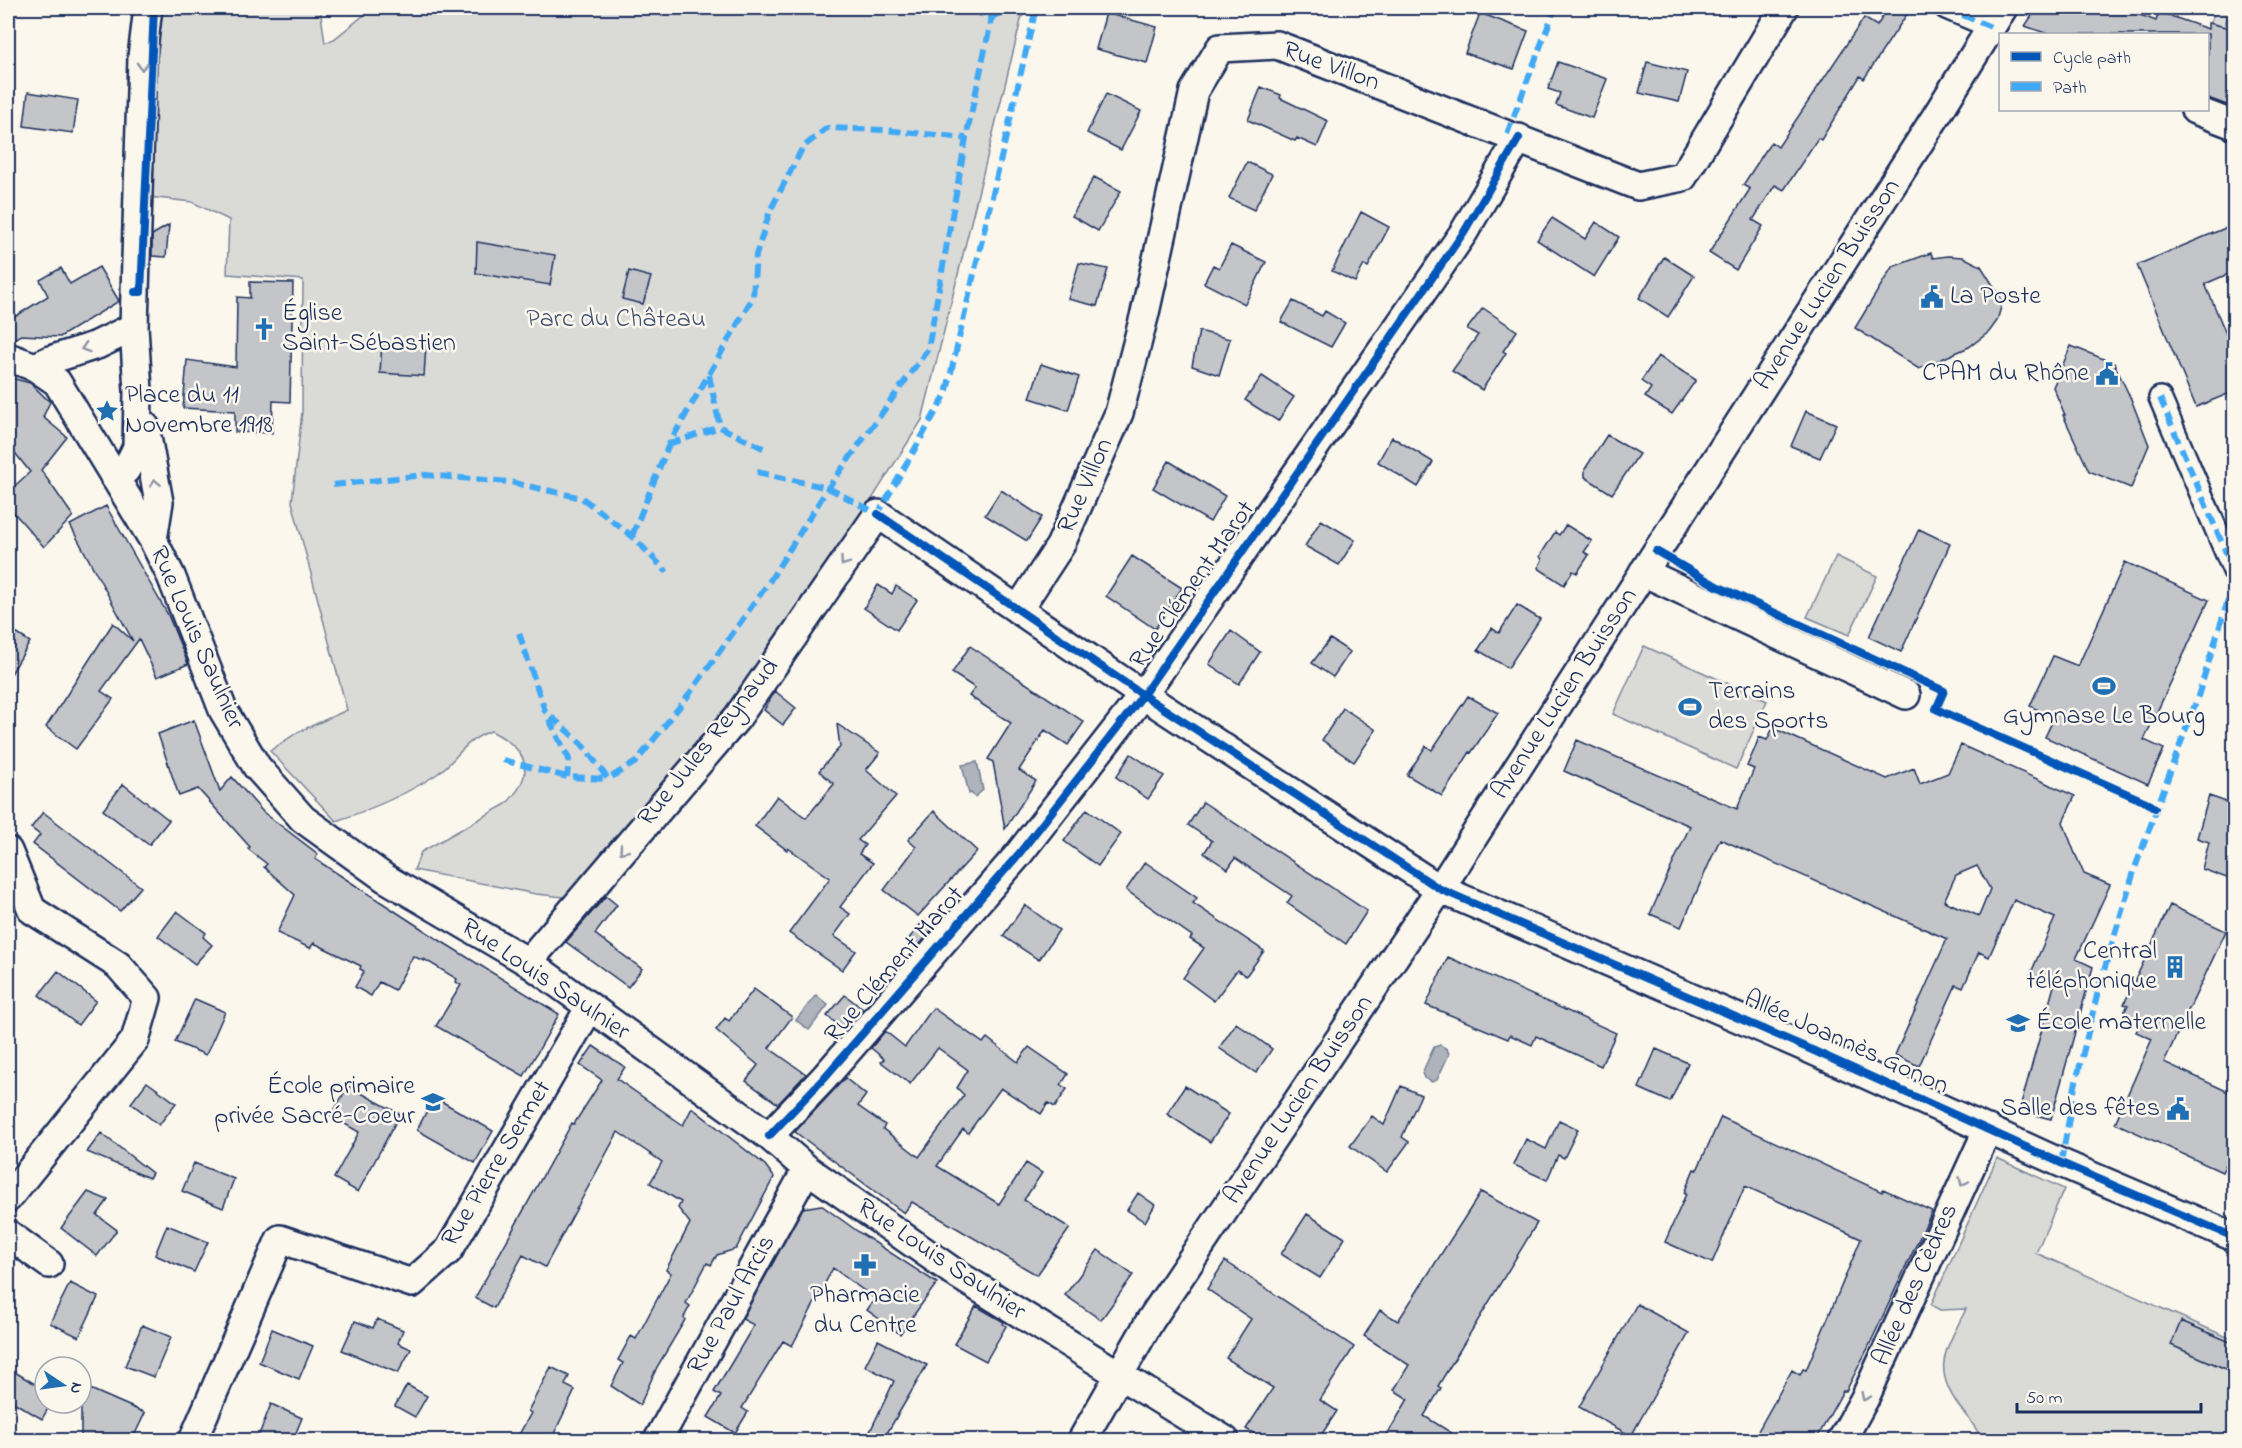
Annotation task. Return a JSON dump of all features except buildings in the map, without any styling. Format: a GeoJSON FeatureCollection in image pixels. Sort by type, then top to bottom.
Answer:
{"type":"FeatureCollection","features":[{"type":"Feature","properties":{"kind":"street"},"geometry":{"type":"LineString","coordinates":[[114,477],[126,470],[137,447],[138,391],[134,327],[142,57],[148,8]]}},
{"type":"Feature","properties":{"kind":"street","name":"Rue Villon"},"geometry":{"type":"LineString","coordinates":[[1018,610],[1060,546],[1119,413],[1145,313],[1194,91],[1220,48],[1277,45],[1638,186],[1683,177],[1784,8]]}},
{"type":"Feature","properties":{"kind":"street"},"geometry":{"type":"LineString","coordinates":[[1946,8],[2002,23]]}},
{"type":"Feature","properties":{"kind":"street","name":"Avenue Lucien Buisson"},"geometry":{"type":"LineString","coordinates":[[1082,1440],[1150,1321],[1440,890],[1935,118],[2002,23]]}},
{"type":"Feature","properties":{"kind":"street"},"geometry":{"type":"LineString","coordinates":[[2198,111],[2235,125]]}},
{"type":"Feature","properties":{"kind":"street","name":"Rue Clément Marot"},"geometry":{"type":"LineString","coordinates":[[769,1136],[824,1078],[1018,855],[1143,695],[1464,232],[1519,138]]}},
{"type":"Feature","properties":{"kind":"street"},"geometry":{"type":"LineString","coordinates":[[36,367],[50,360],[97,345],[134,327]]}},
{"type":"Feature","properties":{"kind":"street","name":"Rue Louis Saulnier"},"geometry":{"type":"LineString","coordinates":[[8,357],[36,367],[57,382],[153,540],[171,576],[223,710],[257,767],[303,819],[385,878],[528,962],[769,1136],[807,1169],[958,1275],[1225,1440]]}},
{"type":"Feature","properties":{"kind":"street"},"geometry":{"type":"LineString","coordinates":[[138,391],[159,502],[153,540]]}},
{"type":"Feature","properties":{"kind":"street"},"geometry":{"type":"LineString","coordinates":[[2160,398],[2235,570]]}},
{"type":"Feature","properties":{"kind":"street","name":"Allée Joannès Gonon"},"geometry":{"type":"LineString","coordinates":[[878,514],[1143,695],[1440,890],[2235,1237]]}},
{"type":"Feature","properties":{"kind":"street","name":"Rue Jules Reynaud"},"geometry":{"type":"LineString","coordinates":[[528,962],[737,718],[878,514]]}},
{"type":"Feature","properties":{"kind":"street"},"geometry":{"type":"LineString","coordinates":[[1643,572],[1906,695]]}},
{"type":"Feature","properties":{"kind":"street"},"geometry":{"type":"LineString","coordinates":[[8,851],[20,911],[118,965],[147,998],[135,1040],[8,1198]]}},
{"type":"Feature","properties":{"kind":"street","name":"Rue Pierre Sermet"},"geometry":{"type":"LineString","coordinates":[[193,1440],[280,1239],[412,1283],[449,1250],[590,1007]]}},
{"type":"Feature","properties":{"kind":"street","name":"Allée des Cèdres"},"geometry":{"type":"LineString","coordinates":[[1842,1440],[1865,1398],[1988,1129]]}},
{"type":"Feature","properties":{"kind":"street","name":"Rue Paul Arcis"},"geometry":{"type":"LineString","coordinates":[[658,1440],[807,1169]]}},
{"type":"Feature","properties":{"kind":"street"},"geometry":{"type":"LineString","coordinates":[[8,1234],[49,1264]]}},
{"type":"Feature","properties":{"kind":"green space","name":"Parc du Château"},"geometry":{"type":"Polygon","coordinates":[[[157,8],[320,8],[325,43],[334,39],[373,8],[1024,8],[922,420],[855,526],[746,684],[573,898],[536,894],[414,870],[421,852],[506,804],[522,782],[525,772],[520,754],[503,738],[491,731],[473,740],[437,774],[413,789],[363,812],[336,821],[270,751],[298,732],[347,710],[292,502],[302,412],[303,280],[227,274],[229,220],[192,202],[149,197],[157,8]]]}},
{"type":"Feature","properties":{"kind":"green space"},"geometry":{"type":"Polygon","coordinates":[[[2216,8],[2234,8],[2234,18],[2228,16],[2224,27],[2210,23],[2216,8]]]}},
{"type":"Feature","properties":{"kind":"green space"},"geometry":{"type":"Polygon","coordinates":[[[1836,556],[1877,576],[1849,635],[1807,617],[1836,556]]]}},
{"type":"Feature","properties":{"kind":"green space","name":"Terrains des Sports"},"geometry":{"type":"Polygon","coordinates":[[[1644,646],[1767,701],[1736,769],[1613,714],[1644,646]]]}},
{"type":"Feature","properties":{"kind":"green space"},"geometry":{"type":"Polygon","coordinates":[[[1997,1158],[2064,1189],[2036,1253],[2234,1340],[2234,1440],[1981,1440],[1976,1428],[1951,1395],[1944,1370],[1947,1348],[1966,1309],[1940,1310],[1931,1305],[1997,1158]]]}},
{"type":"Feature","properties":{"kind":"shaded area"},"geometry":{"type":"Polygon","coordinates":[[[977,762],[983,790],[975,797],[969,794],[962,765],[977,762]]]}},
{"type":"Feature","properties":{"kind":"shaded area"},"geometry":{"type":"Polygon","coordinates":[[[816,995],[828,1005],[809,1030],[796,1020],[816,995]]]}},
{"type":"Feature","properties":{"kind":"shaded area"},"geometry":{"type":"Polygon","coordinates":[[[1440,1045],[1447,1049],[1449,1054],[1437,1080],[1432,1082],[1424,1078],[1422,1073],[1434,1047],[1440,1045]]]}},
{"type":"Feature","properties":{"kind":"marked path"},"geometry":{"type":"LineString","coordinates":[[519,633],[545,711],[582,744],[608,779],[636,762],[688,696],[769,582],[828,488],[928,349],[966,138],[992,17],[962,8]]}},
{"type":"Feature","properties":{"kind":"marked path"},"geometry":{"type":"LineString","coordinates":[[992,17],[1006,8]]}},
{"type":"Feature","properties":{"kind":"marked path"},"geometry":{"type":"LineString","coordinates":[[757,472],[828,488],[878,514],[946,394],[1036,8]]}},
{"type":"Feature","properties":{"kind":"marked path"},"geometry":{"type":"LineString","coordinates":[[1507,134],[1555,8]]}},
{"type":"Feature","properties":{"kind":"marked path"},"geometry":{"type":"LineString","coordinates":[[1946,8],[1991,27]]}},
{"type":"Feature","properties":{"kind":"marked path"},"geometry":{"type":"LineString","coordinates":[[632,536],[669,444],[753,297],[756,255],[770,211],[803,147],[827,128],[885,130],[966,138]]}},
{"type":"Feature","properties":{"kind":"marked path"},"geometry":{"type":"LineString","coordinates":[[709,375],[720,427]]}},
{"type":"Feature","properties":{"kind":"marked path"},"geometry":{"type":"LineString","coordinates":[[2160,398],[2234,571]]}},
{"type":"Feature","properties":{"kind":"marked path"},"geometry":{"type":"LineString","coordinates":[[669,444],[720,427],[767,450]]}},
{"type":"Feature","properties":{"kind":"marked path"},"geometry":{"type":"LineString","coordinates":[[333,485],[424,475],[510,482],[582,498],[632,536],[667,572]]}},
{"type":"Feature","properties":{"kind":"marked path"},"geometry":{"type":"LineString","coordinates":[[2061,1163],[2075,1086],[2099,987],[2135,868],[2198,696],[2234,581]]}},
{"type":"Feature","properties":{"kind":"marked path"},"geometry":{"type":"LineString","coordinates":[[549,719],[569,759],[567,777]]}},
{"type":"Feature","properties":{"kind":"marked path"},"geometry":{"type":"LineString","coordinates":[[503,760],[567,777],[608,779]]}},
{"type":"Feature","properties":{"kind":"cycle path"},"geometry":{"type":"LineString","coordinates":[[135,292],[141,292],[154,8]]}},
{"type":"Feature","properties":{"kind":"cycle path"},"geometry":{"type":"LineString","coordinates":[[769,1136],[824,1078],[1018,855],[1143,695],[1464,232],[1519,138]]}},
{"type":"Feature","properties":{"kind":"cycle path"},"geometry":{"type":"LineString","coordinates":[[878,514],[1143,695],[1440,889],[1812,1050],[2061,1163],[2234,1237]]}},
{"type":"Feature","properties":{"kind":"cycle path"},"geometry":{"type":"LineString","coordinates":[[1656,551],[1715,585],[1944,691],[1936,709],[2155,808]]}},
{"type":"Feature","properties":{"kind":"place","name":"La Poste"},"geometry":{"type":"Point","coordinates":[1932,297]}},
{"type":"Feature","properties":{"kind":"place","name":"Église Saint-Sébastien"},"geometry":{"type":"Point","coordinates":[264,329]}},
{"type":"Feature","properties":{"kind":"place","name":"CPAM du Rhône"},"geometry":{"type":"Point","coordinates":[2107,374]}},
{"type":"Feature","properties":{"kind":"place","name":"Place du 11 Novembre 1918"},"geometry":{"type":"Point","coordinates":[107,411]}},
{"type":"Feature","properties":{"kind":"place","name":"Gymnase Le Bourg"},"geometry":{"type":"Point","coordinates":[2104,686]}},
{"type":"Feature","properties":{"kind":"place","name":"Terrains des Sports"},"geometry":{"type":"Point","coordinates":[1690,707]}},
{"type":"Feature","properties":{"kind":"place","name":"Central téléphonique"},"geometry":{"type":"Point","coordinates":[2175,967]}},
{"type":"Feature","properties":{"kind":"place","name":"École maternelle"},"geometry":{"type":"Point","coordinates":[2018,1023]}},
{"type":"Feature","properties":{"kind":"place","name":"École primaire privée Sacré-Coeur"},"geometry":{"type":"Point","coordinates":[433,1102]}},
{"type":"Feature","properties":{"kind":"place","name":"Salle des fêtes"},"geometry":{"type":"Point","coordinates":[2178,1109]}},
{"type":"Feature","properties":{"kind":"place","name":"Pharmacie du Centre"},"geometry":{"type":"Point","coordinates":[865,1265]}}]}
